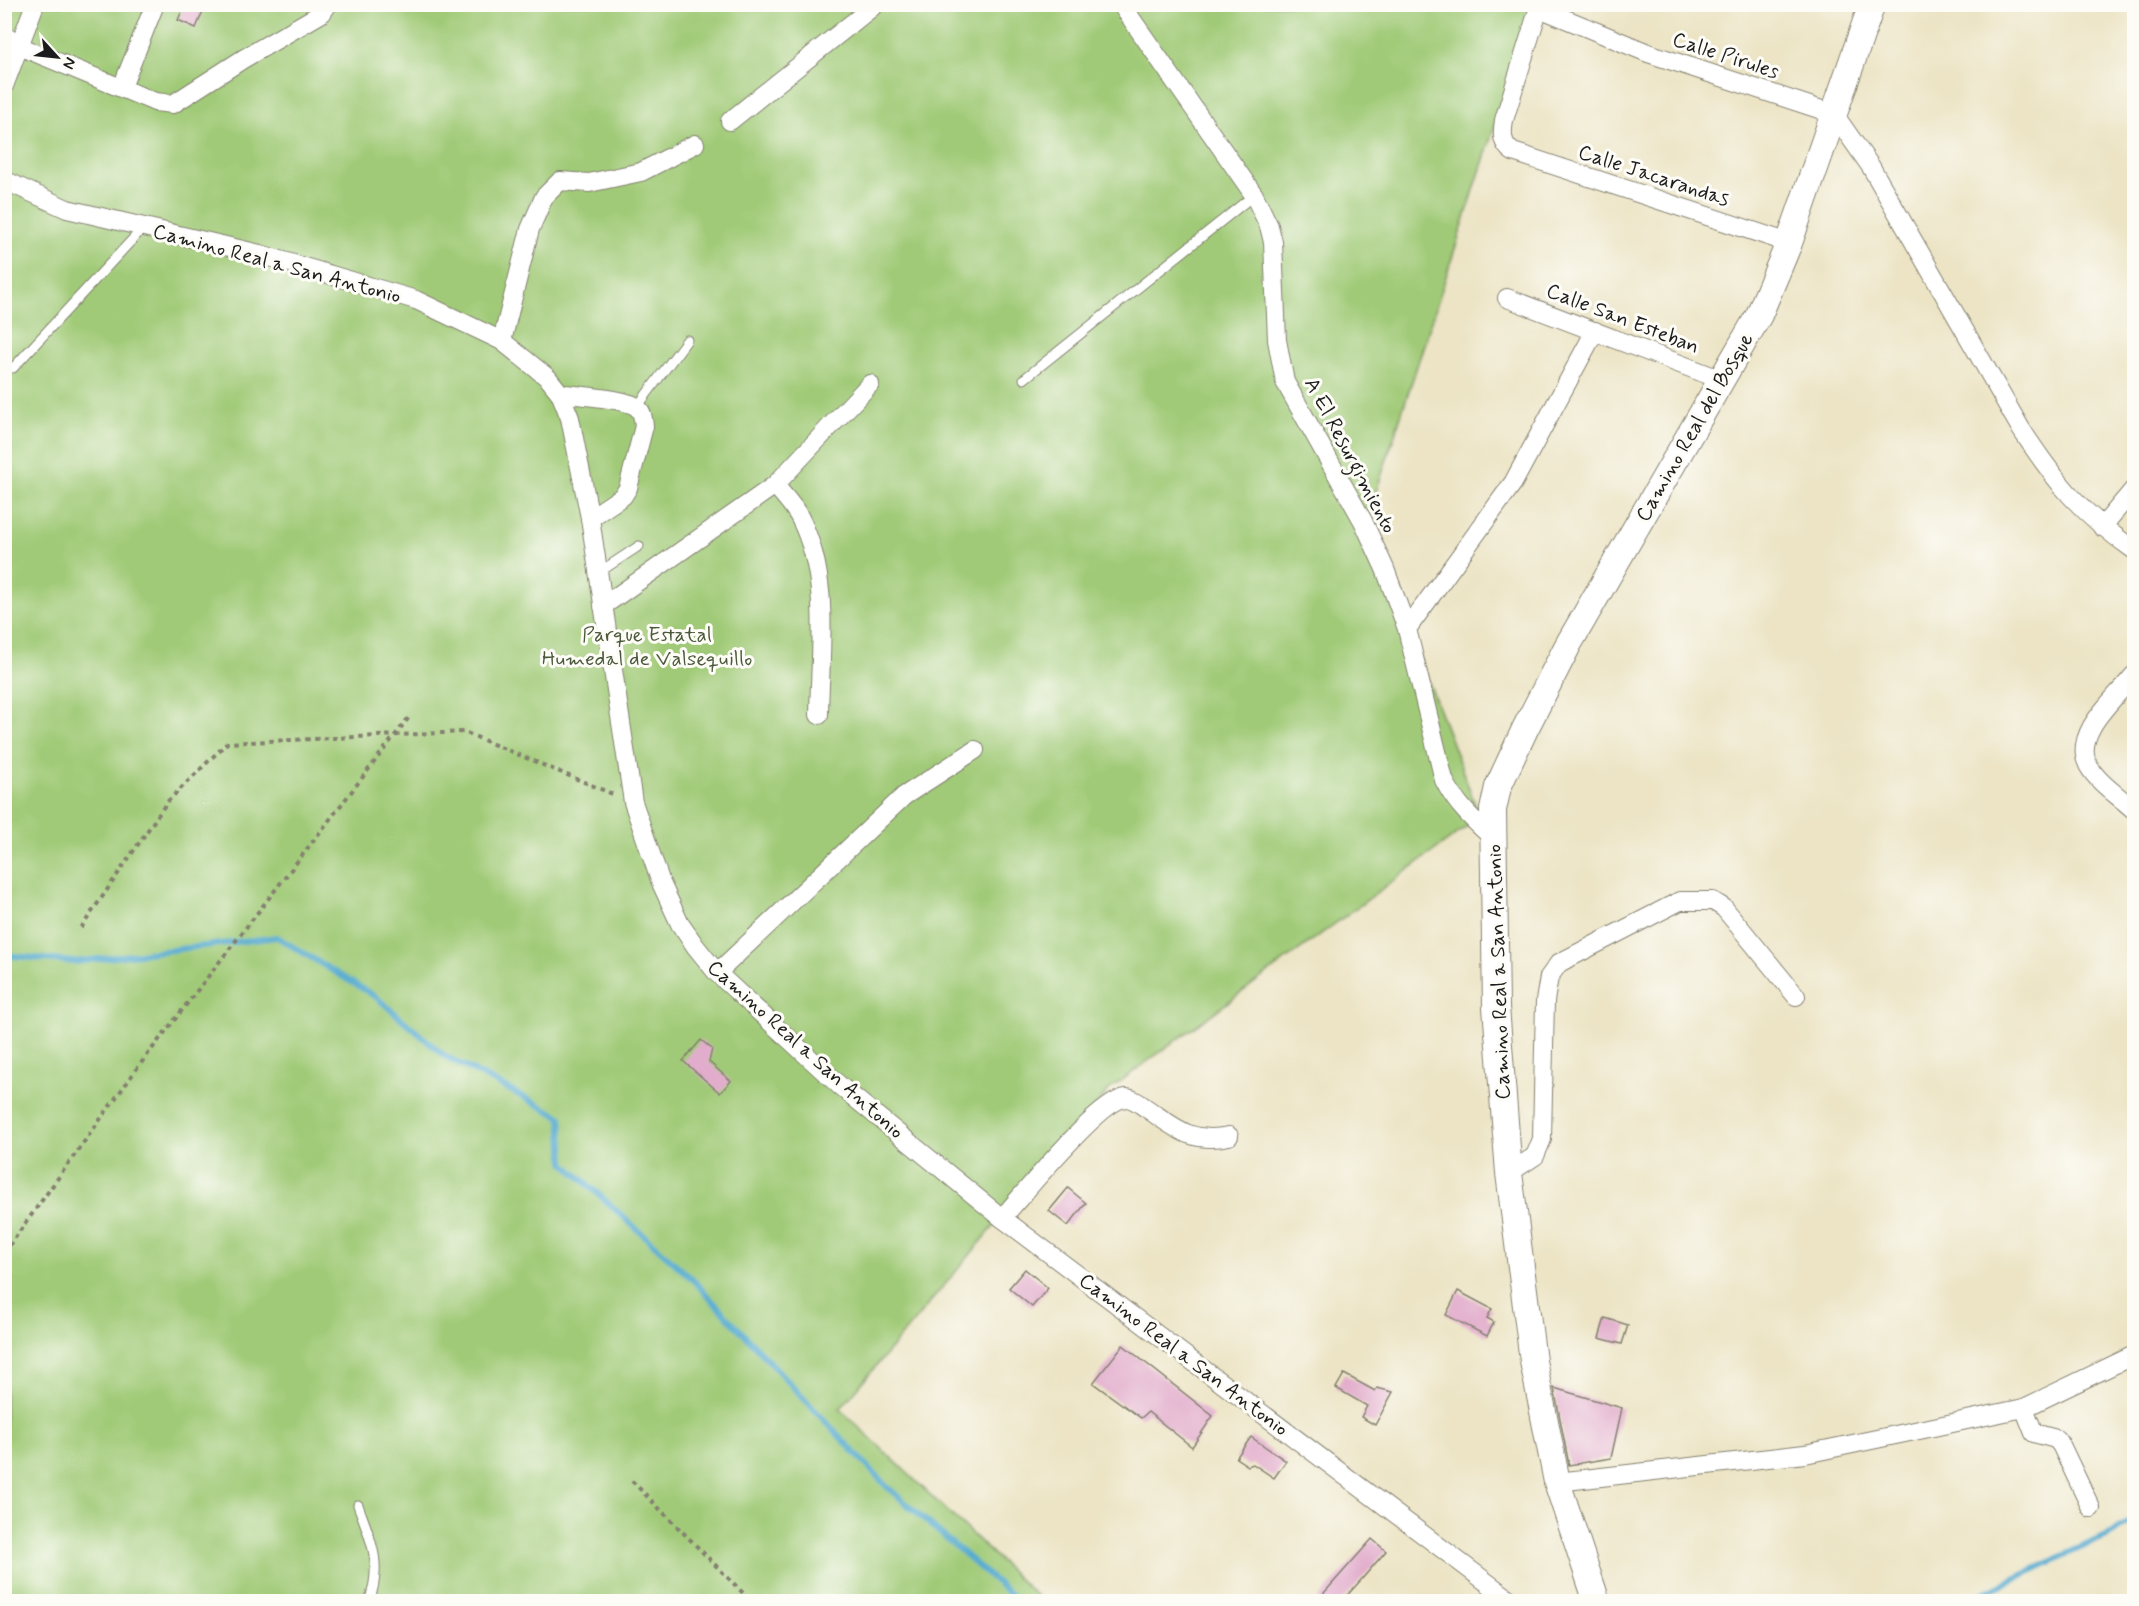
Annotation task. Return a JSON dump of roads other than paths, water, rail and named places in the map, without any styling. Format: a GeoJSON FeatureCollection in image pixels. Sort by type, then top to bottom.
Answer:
{"type":"FeatureCollection","features":[{"type":"Feature","properties":{"kind":"street"},"geometry":{"type":"LineString","coordinates":[[4,86],[35,4]]}},
{"type":"Feature","properties":{"kind":"street"},"geometry":{"type":"LineString","coordinates":[[122,87],[155,4]]}},
{"type":"Feature","properties":{"kind":"street"},"geometry":{"type":"LineString","coordinates":[[4,35],[19,46],[154,102],[173,104],[243,59],[322,13],[328,4]]}},
{"type":"Feature","properties":{"kind":"street"},"geometry":{"type":"LineString","coordinates":[[730,121],[876,4]]}},
{"type":"Feature","properties":{"kind":"street","name":"A El Resurgimiento"},"geometry":{"type":"LineString","coordinates":[[1121,4],[1254,195],[1269,226],[1273,242],[1277,340],[1285,382],[1363,521],[1384,569],[1407,629],[1444,780],[1451,795],[1492,837]]}},
{"type":"Feature","properties":{"kind":"street","name":"Camino Real del Bosque"},"geometry":{"type":"LineString","coordinates":[[1492,837],[1493,810],[1498,787],[1525,729],[1568,645],[1759,315],[1789,243],[1872,4]]}},
{"type":"Feature","properties":{"kind":"street","name":"Calle Pirules"},"geometry":{"type":"LineString","coordinates":[[1535,6],[1648,53],[1834,114]]}},
{"type":"Feature","properties":{"kind":"street","name":"Calle Jacarandas"},"geometry":{"type":"LineString","coordinates":[[1535,6],[1502,132],[1507,148],[1512,153],[1789,243]]}},
{"type":"Feature","properties":{"kind":"street"},"geometry":{"type":"LineString","coordinates":[[1834,114],[1871,167],[2021,429],[2074,502],[2102,527],[2134,550]]}},
{"type":"Feature","properties":{"kind":"street"},"geometry":{"type":"LineString","coordinates":[[502,341],[530,229],[535,214],[552,187],[560,181],[590,183],[641,172],[695,144]]}},
{"type":"Feature","properties":{"kind":"street","name":"Camino Real a San Antonio"},"geometry":{"type":"LineString","coordinates":[[5,181],[66,208],[260,254],[416,300],[502,341],[532,362],[560,393],[570,418],[590,518],[633,802],[661,883],[680,924],[717,973],[840,1086],[1002,1218],[1513,1602]]}},
{"type":"Feature","properties":{"kind":"street","name":"Calle San Esteban"},"geometry":{"type":"LineString","coordinates":[[1507,297],[1722,380]]}},
{"type":"Feature","properties":{"kind":"street"},"geometry":{"type":"LineString","coordinates":[[1407,629],[1513,483],[1595,331]]}},
{"type":"Feature","properties":{"kind":"street"},"geometry":{"type":"LineString","coordinates":[[603,606],[775,484],[870,384]]}},
{"type":"Feature","properties":{"kind":"street"},"geometry":{"type":"LineString","coordinates":[[560,393],[637,407],[643,415],[644,426],[628,488],[623,496],[590,518]]}},
{"type":"Feature","properties":{"kind":"street"},"geometry":{"type":"LineString","coordinates":[[775,484],[800,517],[818,567],[821,589],[819,715]]}},
{"type":"Feature","properties":{"kind":"street"},"geometry":{"type":"LineString","coordinates":[[2102,527],[2134,489]]}},
{"type":"Feature","properties":{"kind":"street"},"geometry":{"type":"LineString","coordinates":[[2134,675],[2092,726],[2084,742],[2084,753],[2094,772],[2134,810]]}},
{"type":"Feature","properties":{"kind":"street"},"geometry":{"type":"LineString","coordinates":[[717,973],[904,795],[975,750]]}},
{"type":"Feature","properties":{"kind":"street","name":"Camino Real a San Antonio"},"geometry":{"type":"LineString","coordinates":[[1492,837],[1496,1007],[1509,1173],[1533,1361],[1557,1482],[1597,1602]]}},
{"type":"Feature","properties":{"kind":"street"},"geometry":{"type":"LineString","coordinates":[[1509,1173],[1535,1156],[1542,1139],[1545,1001],[1549,976],[1559,963],[1680,902],[1713,901],[1724,908],[1796,996]]}},
{"type":"Feature","properties":{"kind":"street"},"geometry":{"type":"LineString","coordinates":[[1002,1218],[1096,1115],[1119,1100],[1132,1099],[1191,1136],[1210,1140],[1229,1136]]}},
{"type":"Feature","properties":{"kind":"street"},"geometry":{"type":"LineString","coordinates":[[1557,1482],[1805,1454],[2024,1408],[2134,1355]]}},
{"type":"Feature","properties":{"kind":"street"},"geometry":{"type":"LineString","coordinates":[[2024,1408],[2034,1433],[2056,1439],[2061,1445],[2091,1508]]}},
{"type":"Feature","properties":{"kind":"lane"},"geometry":{"type":"LineString","coordinates":[[1024,379],[1254,195]]}},
{"type":"Feature","properties":{"kind":"lane"},"geometry":{"type":"LineString","coordinates":[[13,368],[143,228]]}},
{"type":"Feature","properties":{"kind":"lane"},"geometry":{"type":"LineString","coordinates":[[637,407],[687,340]]}},
{"type":"Feature","properties":{"kind":"lane"},"geometry":{"type":"LineString","coordinates":[[598,573],[639,546]]}},
{"type":"Feature","properties":{"kind":"lane"},"geometry":{"type":"LineString","coordinates":[[358,1505],[376,1557],[377,1572],[369,1602]]}},
{"type":"Feature","properties":{"kind":"waterway"},"geometry":{"type":"LineString","coordinates":[[4,955],[74,962],[277,937],[376,997],[445,1056],[561,1117],[564,1163],[692,1279],[886,1486],[1019,1602]]}},
{"type":"Feature","properties":{"kind":"waterway"},"geometry":{"type":"LineString","coordinates":[[1965,1602],[2112,1533],[2134,1520]]}},
{"type":"Feature","properties":{"kind":"park label","name":"Parque Estatal Humedal de Valsequillo"},"geometry":{"type":"Point","coordinates":[647,646]}}]}
